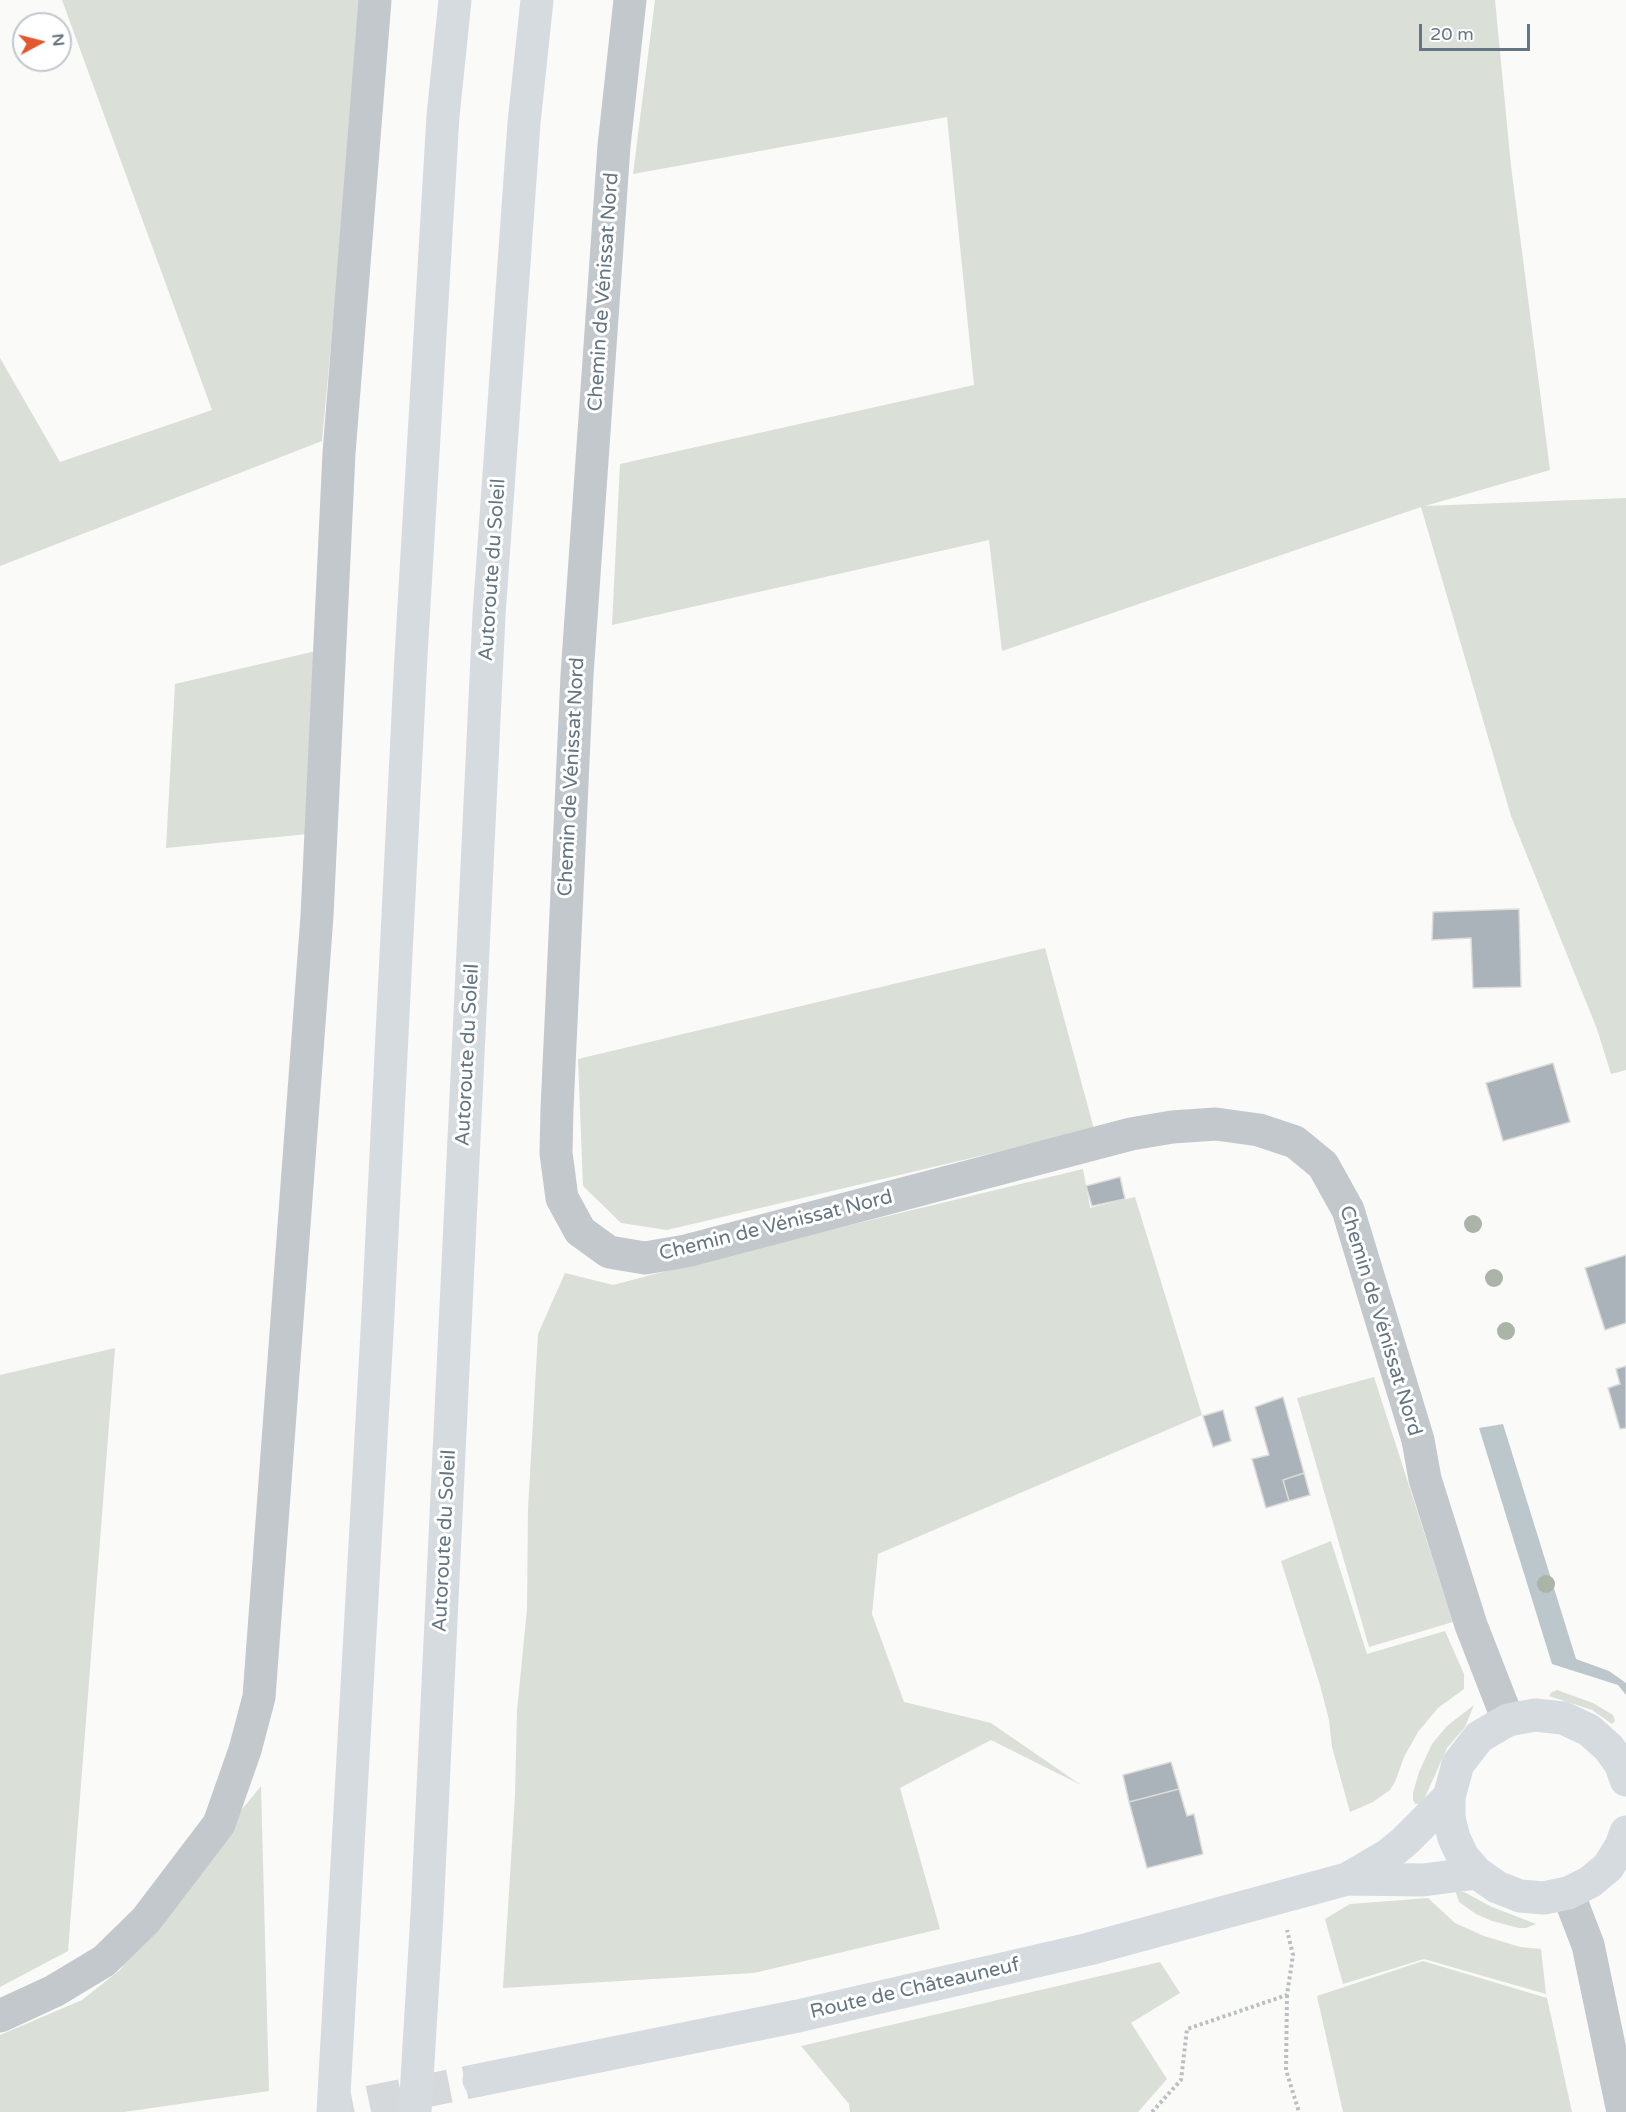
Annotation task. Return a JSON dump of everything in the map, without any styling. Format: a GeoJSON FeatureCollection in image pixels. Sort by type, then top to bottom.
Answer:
{"type":"FeatureCollection","features":[{"type":"Feature","properties":{"kind":"main road"},"geometry":{"type":"LineString","coordinates":[[333,2112],[378,1314],[413,632],[443,116],[455,0]]}},
{"type":"Feature","properties":{"kind":"main road","name":"Autoroute du Soleil"},"geometry":{"type":"LineString","coordinates":[[415,2112],[430,1866],[489,615],[524,123],[537,0]]}},
{"type":"Feature","properties":{"kind":"main road","name":"Route de Châteauneuf"},"geometry":{"type":"LineString","coordinates":[[1626,1780],[1618,1748],[1563,1718],[1535,1715],[1508,1720],[1479,1737],[1458,1764],[1449,1797],[1449,1818],[1454,1838],[1463,1857],[1477,1873],[1497,1887],[1520,1896],[1544,1898],[1568,1893],[1590,1882],[1608,1867],[1622,1846],[1626,1832]]}},
{"type":"Feature","properties":{"kind":"main road","name":"Route de Châteauneuf"},"geometry":{"type":"LineString","coordinates":[[1347,1879],[1388,1855],[1449,1797]]}},
{"type":"Feature","properties":{"kind":"main road","name":"Route de Châteauneuf"},"geometry":{"type":"LineString","coordinates":[[479,2080],[798,2016],[1089,1948],[1347,1879],[1423,1880],[1477,1873]]}},
{"type":"Feature","properties":{"kind":"street"},"geometry":{"type":"LineString","coordinates":[[0,2016],[54,1991],[104,1961],[146,1920],[219,1824],[245,1750],[259,1697],[317,916],[339,453],[375,0]]}},
{"type":"Feature","properties":{"kind":"street","name":"Chemin de Vénissat Nord"},"geometry":{"type":"LineString","coordinates":[[630,0],[614,146],[577,675],[556,1108],[556,1153],[562,1198],[580,1231],[609,1252],[645,1258],[686,1251],[1131,1134],[1172,1127],[1216,1124],[1259,1130],[1295,1142],[1323,1165],[1348,1210],[1418,1440],[1425,1479],[1471,1625],[1508,1720]]}},
{"type":"Feature","properties":{"kind":"street"},"geometry":{"type":"LineString","coordinates":[[1568,1893],[1588,1945],[1623,2112]]}},
{"type":"Feature","properties":{"kind":"path"},"geometry":{"type":"LineString","coordinates":[[1278,1897],[1293,1955],[1287,1995],[1286,2070],[1299,2112]]}},
{"type":"Feature","properties":{"kind":"path"},"geometry":{"type":"LineString","coordinates":[[1152,2112],[1181,2080],[1187,2029],[1287,1995]]}},
{"type":"Feature","properties":{"kind":"shaded area"},"geometry":{"type":"Polygon","coordinates":[[[62,0],[363,0],[322,441],[0,566],[0,358],[60,462],[212,410],[72,27],[72,12],[66,12],[62,0]]]}},
{"type":"Feature","properties":{"kind":"shaded area"},"geometry":{"type":"Polygon","coordinates":[[[655,0],[1495,0],[1511,166],[1550,470],[1425,506],[1626,498],[1626,1070],[1611,1074],[1597,1029],[1511,816],[1421,507],[1002,651],[989,540],[612,625],[620,464],[974,385],[947,117],[633,174],[655,0]]]}},
{"type":"Feature","properties":{"kind":"shaded area"},"geometry":{"type":"Polygon","coordinates":[[[316,651],[308,834],[166,848],[175,684],[316,651]]]}},
{"type":"Feature","properties":{"kind":"shaded area"},"geometry":{"type":"Polygon","coordinates":[[[1045,948],[1094,1129],[667,1230],[621,1223],[583,1186],[578,1059],[1045,948]]]}},
{"type":"Feature","properties":{"kind":"shaded area"},"geometry":{"type":"Polygon","coordinates":[[[1083,1169],[1090,1208],[1135,1197],[1202,1415],[878,1554],[872,1614],[904,1702],[991,1723],[1081,1785],[991,1740],[900,1788],[940,1929],[754,1973],[503,1988],[515,1796],[517,1711],[527,1609],[528,1509],[538,1334],[565,1273],[613,1285],[742,1251],[1083,1169]]]}},
{"type":"Feature","properties":{"kind":"shaded area"},"geometry":{"type":"Polygon","coordinates":[[[115,1348],[68,1951],[0,1987],[0,1375],[115,1348]]]}},
{"type":"Feature","properties":{"kind":"shaded area"},"geometry":{"type":"Polygon","coordinates":[[[1374,1377],[1453,1622],[1369,1647],[1297,1398],[1374,1377]]]}},
{"type":"Feature","properties":{"kind":"shaded area"},"geometry":{"type":"Polygon","coordinates":[[[1503,1424],[1576,1659],[1609,1671],[1626,1683],[1626,1695],[1618,1685],[1552,1664],[1479,1428],[1503,1424]]]}},
{"type":"Feature","properties":{"kind":"shaded area"},"geometry":{"type":"Polygon","coordinates":[[[1331,1541],[1367,1654],[1445,1631],[1464,1674],[1464,1689],[1438,1708],[1418,1732],[1390,1790],[1373,1802],[1350,1812],[1332,1747],[1329,1720],[1320,1685],[1281,1561],[1331,1541]]]}},
{"type":"Feature","properties":{"kind":"shaded area"},"geometry":{"type":"Polygon","coordinates":[[[1557,1690],[1593,1703],[1613,1715],[1615,1721],[1612,1724],[1592,1710],[1549,1696],[1557,1690]]]}},
{"type":"Feature","properties":{"kind":"shaded area"},"geometry":{"type":"Polygon","coordinates":[[[1474,1705],[1465,1727],[1447,1748],[1422,1804],[1415,1804],[1413,1793],[1419,1772],[1432,1744],[1447,1726],[1474,1705]]]}},
{"type":"Feature","properties":{"kind":"shaded area"},"geometry":{"type":"Polygon","coordinates":[[[261,1786],[269,2091],[124,2112],[0,2112],[0,2035],[82,2000],[120,1970],[191,1872],[261,1786]]]}},
{"type":"Feature","properties":{"kind":"shaded area"},"geometry":{"type":"Polygon","coordinates":[[[1455,1890],[1536,1924],[1519,1928],[1492,1921],[1476,1914],[1459,1902],[1455,1890]]]}},
{"type":"Feature","properties":{"kind":"shaded area"},"geometry":{"type":"Polygon","coordinates":[[[1428,1898],[1455,1923],[1484,1936],[1520,1947],[1541,1949],[1546,1994],[1424,1959],[1343,1984],[1325,1919],[1350,1904],[1428,1898]]]}},
{"type":"Feature","properties":{"kind":"shaded area"},"geometry":{"type":"Polygon","coordinates":[[[1423,1961],[1547,1998],[1572,2112],[1343,2112],[1317,1996],[1423,1961]]]}},
{"type":"Feature","properties":{"kind":"shaded area"},"geometry":{"type":"Polygon","coordinates":[[[1160,1962],[1180,1993],[1131,2023],[1167,2079],[1138,2112],[850,2112],[849,2104],[801,2046],[1160,1962]]]}},
{"type":"Feature","properties":{"kind":"building"},"geometry":{"type":"Polygon","coordinates":[[[1519,909],[1521,987],[1473,988],[1471,938],[1432,940],[1433,912],[1519,909]]]}},
{"type":"Feature","properties":{"kind":"building"},"geometry":{"type":"Polygon","coordinates":[[[1553,1063],[1570,1122],[1503,1141],[1486,1083],[1553,1063]]]}},
{"type":"Feature","properties":{"kind":"building"},"geometry":{"type":"Polygon","coordinates":[[[1120,1177],[1125,1199],[1092,1206],[1086,1186],[1120,1177]]]}},
{"type":"Feature","properties":{"kind":"building"},"geometry":{"type":"Polygon","coordinates":[[[1626,1255],[1626,1323],[1605,1330],[1585,1268],[1626,1255]]]}},
{"type":"Feature","properties":{"kind":"building"},"geometry":{"type":"Polygon","coordinates":[[[1626,1366],[1626,1428],[1620,1429],[1608,1388],[1620,1384],[1616,1369],[1626,1366]]]}},
{"type":"Feature","properties":{"kind":"building"},"geometry":{"type":"Polygon","coordinates":[[[1283,1397],[1304,1473],[1283,1480],[1289,1501],[1266,1508],[1252,1459],[1269,1455],[1255,1407],[1283,1397]]]}},
{"type":"Feature","properties":{"kind":"building"},"geometry":{"type":"Polygon","coordinates":[[[1223,1410],[1231,1441],[1213,1447],[1203,1416],[1223,1410]]]}},
{"type":"Feature","properties":{"kind":"building"},"geometry":{"type":"Polygon","coordinates":[[[1304,1473],[1310,1495],[1289,1501],[1283,1480],[1304,1473]]]}},
{"type":"Feature","properties":{"kind":"building"},"geometry":{"type":"Polygon","coordinates":[[[1171,1762],[1179,1789],[1129,1802],[1123,1775],[1171,1762]]]}},
{"type":"Feature","properties":{"kind":"building"},"geometry":{"type":"Polygon","coordinates":[[[1179,1789],[1187,1816],[1194,1814],[1203,1854],[1147,1868],[1129,1802],[1179,1789]]]}},
{"type":"Feature","properties":{"kind":"tunnel"},"geometry":{"type":"LineString","coordinates":[[321,2112],[479,2080]]}}]}
